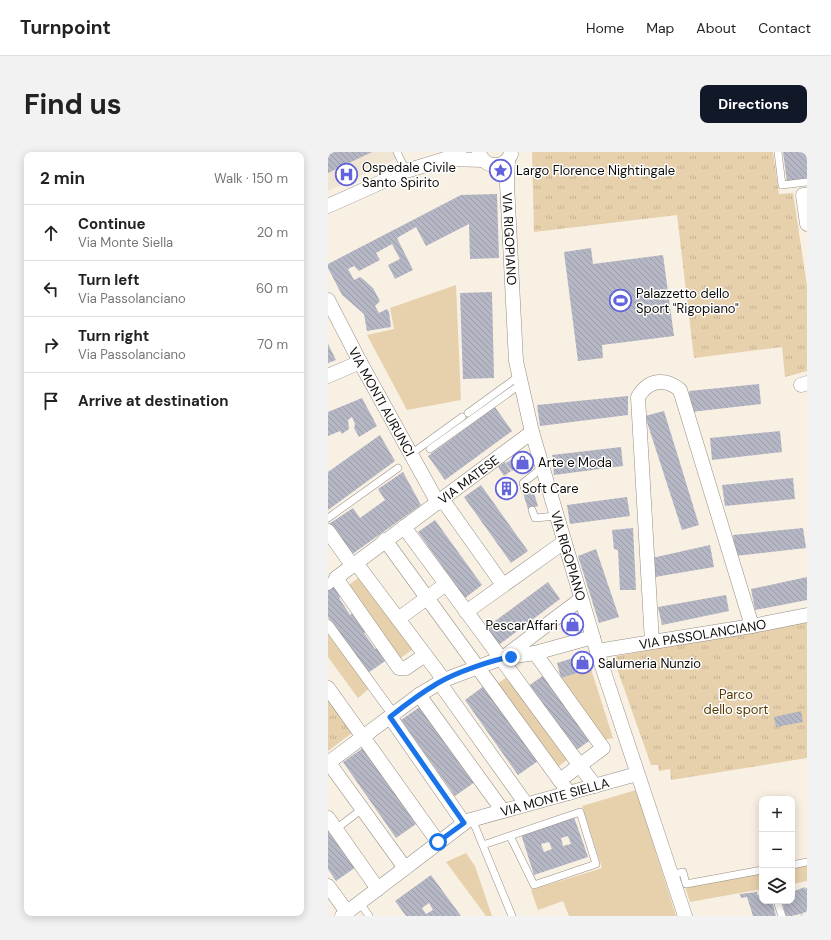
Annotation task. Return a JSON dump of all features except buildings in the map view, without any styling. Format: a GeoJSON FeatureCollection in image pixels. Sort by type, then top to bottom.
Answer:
{"type":"FeatureCollection","features":[{"type":"Feature","properties":{"kind":"street"},"geometry":{"type":"LineString","coordinates":[[328,206],[406,171],[445,159],[459,152]]}},
{"type":"Feature","properties":{"kind":"street"},"geometry":{"type":"LineString","coordinates":[[445,159],[485,159],[500,165],[509,156]]}},
{"type":"Feature","properties":{"kind":"street","name":"VIA RIGOPIANO"},"geometry":{"type":"LineString","coordinates":[[509,156],[507,184],[516,361],[532,432],[597,651],[685,916]]}},
{"type":"Feature","properties":{"kind":"street","name":"VIA RIGOPIANO"},"geometry":{"type":"LineString","coordinates":[[485,159],[507,184]]}},
{"type":"Feature","properties":{"kind":"street"},"geometry":{"type":"LineString","coordinates":[[807,194],[803,195],[807,224]]}},
{"type":"Feature","properties":{"kind":"street","name":"VIA MONTI AURUNCI"},"geometry":{"type":"LineString","coordinates":[[328,300],[360,362],[411,454],[440,501],[503,585]]}},
{"type":"Feature","properties":{"kind":"street"},"geometry":{"type":"LineString","coordinates":[[328,376],[360,362]]}},
{"type":"Feature","properties":{"kind":"street"},"geometry":{"type":"LineString","coordinates":[[652,642],[638,397],[646,386],[658,382],[667,383],[680,390],[752,626]]}},
{"type":"Feature","properties":{"kind":"street","name":"VIA MATESE"},"geometry":{"type":"LineString","coordinates":[[425,655],[406,668],[399,668],[332,581],[385,540],[532,432]]}},
{"type":"Feature","properties":{"kind":"street"},"geometry":{"type":"LineString","coordinates":[[404,526],[595,786]]}},
{"type":"Feature","properties":{"kind":"street"},"geometry":{"type":"LineString","coordinates":[[328,531],[425,655],[441,681],[526,804]]}},
{"type":"Feature","properties":{"kind":"street"},"geometry":{"type":"LineString","coordinates":[[385,540],[569,793]]}},
{"type":"Feature","properties":{"kind":"street"},"geometry":{"type":"LineString","coordinates":[[466,612],[564,542]]}},
{"type":"Feature","properties":{"kind":"street"},"geometry":{"type":"LineString","coordinates":[[398,619],[446,584]]}},
{"type":"Feature","properties":{"kind":"street"},"geometry":{"type":"LineString","coordinates":[[502,658],[581,599]]}},
{"type":"Feature","properties":{"kind":"street","name":"VIA PASSOLANCIANO"},"geometry":{"type":"LineString","coordinates":[[597,651],[752,626],[807,615]]}},
{"type":"Feature","properties":{"kind":"street"},"geometry":{"type":"LineString","coordinates":[[328,625],[468,821]]}},
{"type":"Feature","properties":{"kind":"street"},"geometry":{"type":"LineString","coordinates":[[405,868],[328,763],[419,695],[441,681],[502,658],[535,653],[593,637]]}},
{"type":"Feature","properties":{"kind":"street"},"geometry":{"type":"LineString","coordinates":[[535,653],[603,748],[560,780]]}},
{"type":"Feature","properties":{"kind":"street"},"geometry":{"type":"LineString","coordinates":[[328,688],[438,842]]}},
{"type":"Feature","properties":{"kind":"street"},"geometry":{"type":"LineString","coordinates":[[419,695],[503,811]]}},
{"type":"Feature","properties":{"kind":"street","name":"VIA MONTE SIELLA"},"geometry":{"type":"LineString","coordinates":[[344,914],[468,821],[637,774]]}},
{"type":"Feature","properties":{"kind":"street"},"geometry":{"type":"LineString","coordinates":[[332,824],[378,889]]}},
{"type":"Feature","properties":{"kind":"street"},"geometry":{"type":"LineString","coordinates":[[328,886],[344,914]]}},
{"type":"Feature","properties":{"kind":"lane"},"geometry":{"type":"LineString","coordinates":[[397,152],[406,171]]}},
{"type":"Feature","properties":{"kind":"lane"},"geometry":{"type":"LineString","coordinates":[[778,152],[782,185],[807,182]]}},
{"type":"Feature","properties":{"kind":"lane"},"geometry":{"type":"LineString","coordinates":[[468,413],[520,380]]}},
{"type":"Feature","properties":{"kind":"lane"},"geometry":{"type":"LineString","coordinates":[[430,449],[520,380]]}},
{"type":"Feature","properties":{"kind":"lane"},"geometry":{"type":"LineString","coordinates":[[411,454],[462,417]]}},
{"type":"Feature","properties":{"kind":"lane"},"geometry":{"type":"LineString","coordinates":[[328,518],[398,468]]}},
{"type":"Feature","properties":{"kind":"lane"},"geometry":{"type":"LineString","coordinates":[[525,490],[523,483],[542,468]]}},
{"type":"Feature","properties":{"kind":"lane"},"geometry":{"type":"LineString","coordinates":[[532,510],[535,518],[556,516]]}},
{"type":"Feature","properties":{"kind":"lane"},"geometry":{"type":"LineString","coordinates":[[332,824],[362,809]]}},
{"type":"Feature","properties":{"kind":"lane"},"geometry":{"type":"LineString","coordinates":[[482,845],[580,812],[596,864],[534,885],[510,836]]}},
{"type":"Feature","properties":{"kind":"lane"},"geometry":{"type":"LineString","coordinates":[[468,821],[482,845],[512,916]]}},
{"type":"Feature","properties":{"kind":"lane"},"geometry":{"type":"LineString","coordinates":[[795,864],[807,862]]}},
{"type":"Feature","properties":{"kind":"lane"},"geometry":{"type":"LineString","coordinates":[[671,875],[683,872],[686,884],[759,871]]}},
{"type":"Feature","properties":{"kind":"lane"},"geometry":{"type":"LineString","coordinates":[[360,902],[369,916]]}},
{"type":"Feature","properties":{"kind":"lane"},"geometry":{"type":"LineString","coordinates":[[778,904],[782,916]]}},
{"type":"Feature","properties":{"kind":"shaded area","name":"Ospedale Civile Santo Spirito"},"geometry":{"type":"Polygon","coordinates":[[[328,152],[400,152],[398,158],[328,191],[328,152]]]}},
{"type":"Feature","properties":{"kind":"green space"},"geometry":{"type":"Polygon","coordinates":[[[532,152],[773,152],[779,194],[793,193],[807,286],[807,371],[785,377],[782,347],[694,358],[677,215],[534,232],[532,152]]]}},
{"type":"Feature","properties":{"kind":"green space"},"geometry":{"type":"Polygon","coordinates":[[[456,285],[461,400],[407,410],[367,335],[394,329],[390,308],[456,285]]]}},
{"type":"Feature","properties":{"kind":"green space"},"geometry":{"type":"Polygon","coordinates":[[[361,576],[413,649],[398,660],[346,587],[361,576]]]}},
{"type":"Feature","properties":{"kind":"green space","name":"Parco dello sport"},"geometry":{"type":"Polygon","coordinates":[[[807,620],[807,758],[671,780],[670,769],[659,771],[658,765],[651,765],[613,657],[807,620]]]}},
{"type":"Feature","properties":{"kind":"green space"},"geometry":{"type":"Polygon","coordinates":[[[328,628],[371,687],[358,698],[328,657],[328,628]]]}},
{"type":"Feature","properties":{"kind":"green space"},"geometry":{"type":"Polygon","coordinates":[[[591,669],[613,738],[604,740],[561,678],[591,669]]]}},
{"type":"Feature","properties":{"kind":"green space"},"geometry":{"type":"Polygon","coordinates":[[[507,677],[567,760],[555,769],[494,686],[507,677]]]}},
{"type":"Feature","properties":{"kind":"green space"},"geometry":{"type":"Polygon","coordinates":[[[328,699],[352,733],[328,751],[328,699]]]}},
{"type":"Feature","properties":{"kind":"green space"},"geometry":{"type":"Polygon","coordinates":[[[636,790],[676,916],[569,916],[563,901],[538,910],[531,890],[602,868],[582,806],[636,790]]]}},
{"type":"Feature","properties":{"kind":"green space"},"geometry":{"type":"Polygon","coordinates":[[[466,853],[475,866],[492,916],[486,916],[446,862],[466,853]]]}},
{"type":"Feature","properties":{"kind":"green space"},"geometry":{"type":"Polygon","coordinates":[[[807,865],[807,881],[795,883],[795,867],[807,865]]]}},
{"type":"Feature","properties":{"kind":"green space"},"geometry":{"type":"Polygon","coordinates":[[[759,874],[759,890],[690,902],[685,887],[759,874]]]}},
{"type":"Feature","properties":{"kind":"place","name":"Largo Florence Nightingale"},"geometry":{"type":"Point","coordinates":[500,170]}},
{"type":"Feature","properties":{"kind":"place","name":"Ospedale Civile Santo Spirito"},"geometry":{"type":"Point","coordinates":[346,174]}},
{"type":"Feature","properties":{"kind":"place","name":"Palazzetto dello Sport \"Rigopiano\""},"geometry":{"type":"Point","coordinates":[620,300]}},
{"type":"Feature","properties":{"kind":"place","name":"Arte e Moda"},"geometry":{"type":"Point","coordinates":[522,462]}},
{"type":"Feature","properties":{"kind":"place","name":"Soft Care"},"geometry":{"type":"Point","coordinates":[507,488]}},
{"type":"Feature","properties":{"kind":"place","name":"PescarAffari"},"geometry":{"type":"Point","coordinates":[573,625]}},
{"type":"Feature","properties":{"kind":"place","name":"Salumeria Nunzio"},"geometry":{"type":"Point","coordinates":[583,663]}},
{"type":"Feature","properties":{"kind":"route"},"geometry":{"type":"LineString","coordinates":[[438,842],[464,823],[390,717],[435,684],[502,658],[511,657]]}}]}
